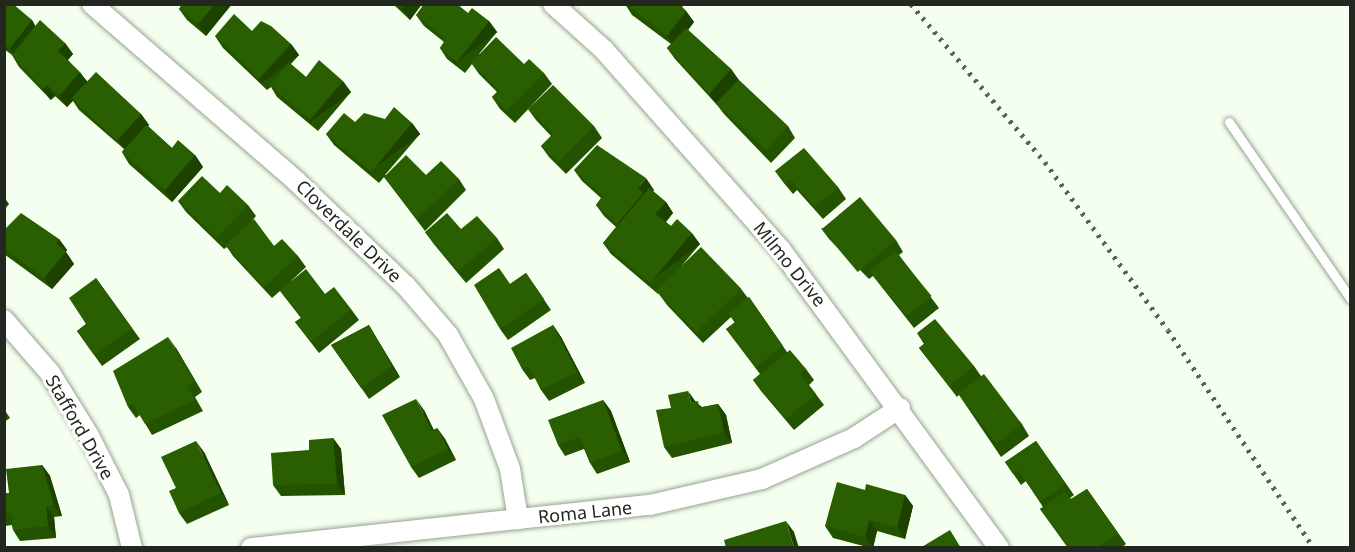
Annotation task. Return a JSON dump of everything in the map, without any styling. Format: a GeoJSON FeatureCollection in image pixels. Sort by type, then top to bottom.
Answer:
{"type":"FeatureCollection","features":[{"type":"Feature","properties":{"kind":"street","name":"Cloverdale Drive"},"geometry":{"type":"LineString","coordinates":[[92,4],[296,181],[405,286],[448,335],[484,399],[510,469],[519,519]]}},
{"type":"Feature","properties":{"kind":"street","name":"Milmo Drive"},"geometry":{"type":"LineString","coordinates":[[553,4],[604,50],[781,249],[900,408],[999,548]]}},
{"type":"Feature","properties":{"kind":"street","name":"Stafford Drive"},"geometry":{"type":"LineString","coordinates":[[4,320],[50,373],[89,436],[119,495],[132,548]]}},
{"type":"Feature","properties":{"kind":"street","name":"Roma Lane"},"geometry":{"type":"LineString","coordinates":[[251,548],[650,505],[762,479],[854,438],[900,408]]}},
{"type":"Feature","properties":{"kind":"lane"},"geometry":{"type":"LineString","coordinates":[[1229,122],[1350,298]]}},
{"type":"Feature","properties":{"kind":"building"},"geometry":{"type":"Polygon","coordinates":[[[4,4],[13,4],[32,20],[10,48],[4,44],[4,4]]]}},
{"type":"Feature","properties":{"kind":"building"},"geometry":{"type":"Polygon","coordinates":[[[183,4],[215,4],[198,24],[179,9],[183,4]]]}},
{"type":"Feature","properties":{"kind":"building"},"geometry":{"type":"Polygon","coordinates":[[[424,4],[457,4],[468,13],[472,8],[489,21],[457,62],[440,48],[446,39],[416,15],[424,4]]]}},
{"type":"Feature","properties":{"kind":"building"},"geometry":{"type":"Polygon","coordinates":[[[626,4],[679,4],[686,11],[667,36],[626,4]]]}},
{"type":"Feature","properties":{"kind":"building"},"geometry":{"type":"Polygon","coordinates":[[[234,14],[252,31],[261,21],[271,26],[291,44],[259,79],[215,36],[234,14]]]}},
{"type":"Feature","properties":{"kind":"building"},"geometry":{"type":"Polygon","coordinates":[[[40,20],[65,43],[58,51],[80,72],[59,96],[47,85],[43,89],[12,55],[40,20]]]}},
{"type":"Feature","properties":{"kind":"building"},"geometry":{"type":"Polygon","coordinates":[[[686,28],[731,69],[709,94],[667,48],[686,28]]]}},
{"type":"Feature","properties":{"kind":"building"},"geometry":{"type":"Polygon","coordinates":[[[496,37],[524,64],[529,59],[544,73],[507,111],[492,97],[499,90],[471,63],[496,37]]]}},
{"type":"Feature","properties":{"kind":"building"},"geometry":{"type":"Polygon","coordinates":[[[319,60],[343,81],[310,120],[270,85],[289,63],[306,77],[319,60]]]}},
{"type":"Feature","properties":{"kind":"building"},"geometry":{"type":"Polygon","coordinates":[[[96,72],[141,114],[117,141],[71,98],[96,72]]]}},
{"type":"Feature","properties":{"kind":"building"},"geometry":{"type":"Polygon","coordinates":[[[738,80],[788,126],[766,150],[716,103],[738,80]]]}},
{"type":"Feature","properties":{"kind":"building"},"geometry":{"type":"Polygon","coordinates":[[[553,85],[594,126],[558,162],[541,146],[553,134],[528,109],[553,85]]]}},
{"type":"Feature","properties":{"kind":"building"},"geometry":{"type":"Polygon","coordinates":[[[394,107],[412,123],[371,172],[326,134],[344,113],[355,122],[364,113],[385,119],[394,107]]]}},
{"type":"Feature","properties":{"kind":"building"},"geometry":{"type":"Polygon","coordinates":[[[146,125],[172,148],[178,140],[195,155],[165,190],[122,152],[146,125]]]}},
{"type":"Feature","properties":{"kind":"building"},"geometry":{"type":"Polygon","coordinates":[[[597,145],[646,178],[638,188],[643,193],[617,224],[596,205],[603,196],[574,170],[597,145]]]}},
{"type":"Feature","properties":{"kind":"building"},"geometry":{"type":"Polygon","coordinates":[[[804,148],[838,187],[815,207],[790,179],[785,183],[775,171],[804,148]]]}},
{"type":"Feature","properties":{"kind":"building"},"geometry":{"type":"Polygon","coordinates":[[[406,155],[426,175],[441,161],[459,179],[417,219],[384,177],[406,155]]]}},
{"type":"Feature","properties":{"kind":"building"},"geometry":{"type":"Polygon","coordinates":[[[202,176],[220,193],[227,185],[248,205],[217,238],[178,201],[202,176]]]}},
{"type":"Feature","properties":{"kind":"building"},"geometry":{"type":"Polygon","coordinates":[[[649,188],[666,202],[655,214],[671,226],[677,219],[692,233],[650,283],[603,243],[649,188]]]}},
{"type":"Feature","properties":{"kind":"building"},"geometry":{"type":"Polygon","coordinates":[[[860,197],[896,240],[858,272],[822,229],[860,197]]]}},
{"type":"Feature","properties":{"kind":"building"},"geometry":{"type":"Polygon","coordinates":[[[21,213],[59,239],[56,243],[66,252],[44,278],[4,249],[4,230],[21,213]]]}},
{"type":"Feature","properties":{"kind":"building"},"geometry":{"type":"Polygon","coordinates":[[[447,213],[461,229],[477,216],[497,238],[458,271],[425,232],[447,213]]]}},
{"type":"Feature","properties":{"kind":"building"},"geometry":{"type":"Polygon","coordinates":[[[254,219],[274,246],[282,239],[298,256],[264,287],[225,245],[254,219]]]}},
{"type":"Feature","properties":{"kind":"building"},"geometry":{"type":"Polygon","coordinates":[[[701,247],[741,289],[696,332],[656,291],[701,247]]]}},
{"type":"Feature","properties":{"kind":"building"},"geometry":{"type":"Polygon","coordinates":[[[895,251],[932,296],[907,316],[870,271],[895,251]]]}},
{"type":"Feature","properties":{"kind":"building"},"geometry":{"type":"Polygon","coordinates":[[[499,268],[510,284],[526,273],[544,299],[500,329],[474,285],[499,268]]]}},
{"type":"Feature","properties":{"kind":"building"},"geometry":{"type":"Polygon","coordinates":[[[306,269],[325,294],[334,287],[351,309],[311,342],[295,322],[302,317],[280,290],[306,269]]]}},
{"type":"Feature","properties":{"kind":"building"},"geometry":{"type":"Polygon","coordinates":[[[96,278],[132,328],[94,355],[77,331],[86,324],[69,298],[96,278]]]}},
{"type":"Feature","properties":{"kind":"building"},"geometry":{"type":"Polygon","coordinates":[[[749,297],[783,346],[756,367],[726,329],[735,322],[728,313],[749,297]]]}},
{"type":"Feature","properties":{"kind":"building"},"geometry":{"type":"Polygon","coordinates":[[[935,319],[974,366],[949,386],[919,348],[925,343],[917,333],[935,319]]]}},
{"type":"Feature","properties":{"kind":"building"},"geometry":{"type":"Polygon","coordinates":[[[369,325],[392,366],[361,388],[331,345],[369,325]]]}},
{"type":"Feature","properties":{"kind":"building"},"geometry":{"type":"Polygon","coordinates":[[[553,325],[577,372],[541,390],[529,366],[522,369],[511,348],[553,325]]]}},
{"type":"Feature","properties":{"kind":"building"},"geometry":{"type":"Polygon","coordinates":[[[168,337],[195,381],[187,386],[195,400],[145,424],[133,404],[128,407],[113,371],[168,337]]]}},
{"type":"Feature","properties":{"kind":"building"},"geometry":{"type":"Polygon","coordinates":[[[790,350],[806,369],[800,374],[816,394],[786,419],[753,380],[790,350]]]}},
{"type":"Feature","properties":{"kind":"building"},"geometry":{"type":"Polygon","coordinates":[[[984,374],[1022,424],[996,444],[958,393],[984,374]]]}},
{"type":"Feature","properties":{"kind":"building"},"geometry":{"type":"Polygon","coordinates":[[[688,391],[691,403],[698,401],[699,408],[718,404],[724,432],[664,447],[656,410],[671,408],[668,395],[688,391]]]}},
{"type":"Feature","properties":{"kind":"building"},"geometry":{"type":"Polygon","coordinates":[[[416,399],[432,431],[437,428],[448,449],[411,467],[382,415],[416,399]]]}},
{"type":"Feature","properties":{"kind":"building"},"geometry":{"type":"Polygon","coordinates":[[[603,400],[622,451],[590,463],[580,437],[558,445],[548,420],[603,400]]]}},
{"type":"Feature","properties":{"kind":"building"},"geometry":{"type":"Polygon","coordinates":[[[333,438],[337,484],[273,485],[271,453],[309,450],[309,440],[333,438]]]}},
{"type":"Feature","properties":{"kind":"building"},"geometry":{"type":"Polygon","coordinates":[[[196,441],[221,493],[179,513],[169,491],[176,488],[161,457],[196,441]]]}},
{"type":"Feature","properties":{"kind":"building"},"geometry":{"type":"Polygon","coordinates":[[[1036,441],[1066,484],[1040,502],[1018,470],[1013,474],[1005,462],[1036,441]]]}},
{"type":"Feature","properties":{"kind":"building"},"geometry":{"type":"Polygon","coordinates":[[[42,465],[54,505],[46,506],[48,526],[13,530],[11,513],[4,514],[4,493],[9,493],[6,469],[42,465]]]}},
{"type":"Feature","properties":{"kind":"building"},"geometry":{"type":"Polygon","coordinates":[[[837,482],[865,490],[866,484],[905,495],[897,527],[869,520],[865,537],[825,526],[837,482]]]}},
{"type":"Feature","properties":{"kind":"building"},"geometry":{"type":"Polygon","coordinates":[[[1087,489],[1118,533],[1097,548],[1069,548],[1040,509],[1065,492],[1071,499],[1087,489]]]}},
{"type":"Feature","properties":{"kind":"building"},"geometry":{"type":"Polygon","coordinates":[[[786,521],[794,548],[726,548],[724,540],[786,521]]]}},
{"type":"Feature","properties":{"kind":"building"},"geometry":{"type":"Polygon","coordinates":[[[950,530],[961,548],[920,548],[950,530]]]}},
{"type":"Feature","properties":{"kind":"building"},"geometry":{"type":"Polygon","coordinates":[[[713,546],[713,548],[684,548],[713,546]]]}},
{"type":"Feature","properties":{"kind":"railway"},"geometry":{"type":"LineString","coordinates":[[911,4],[1045,162],[1168,330],[1314,548]]}}]}
